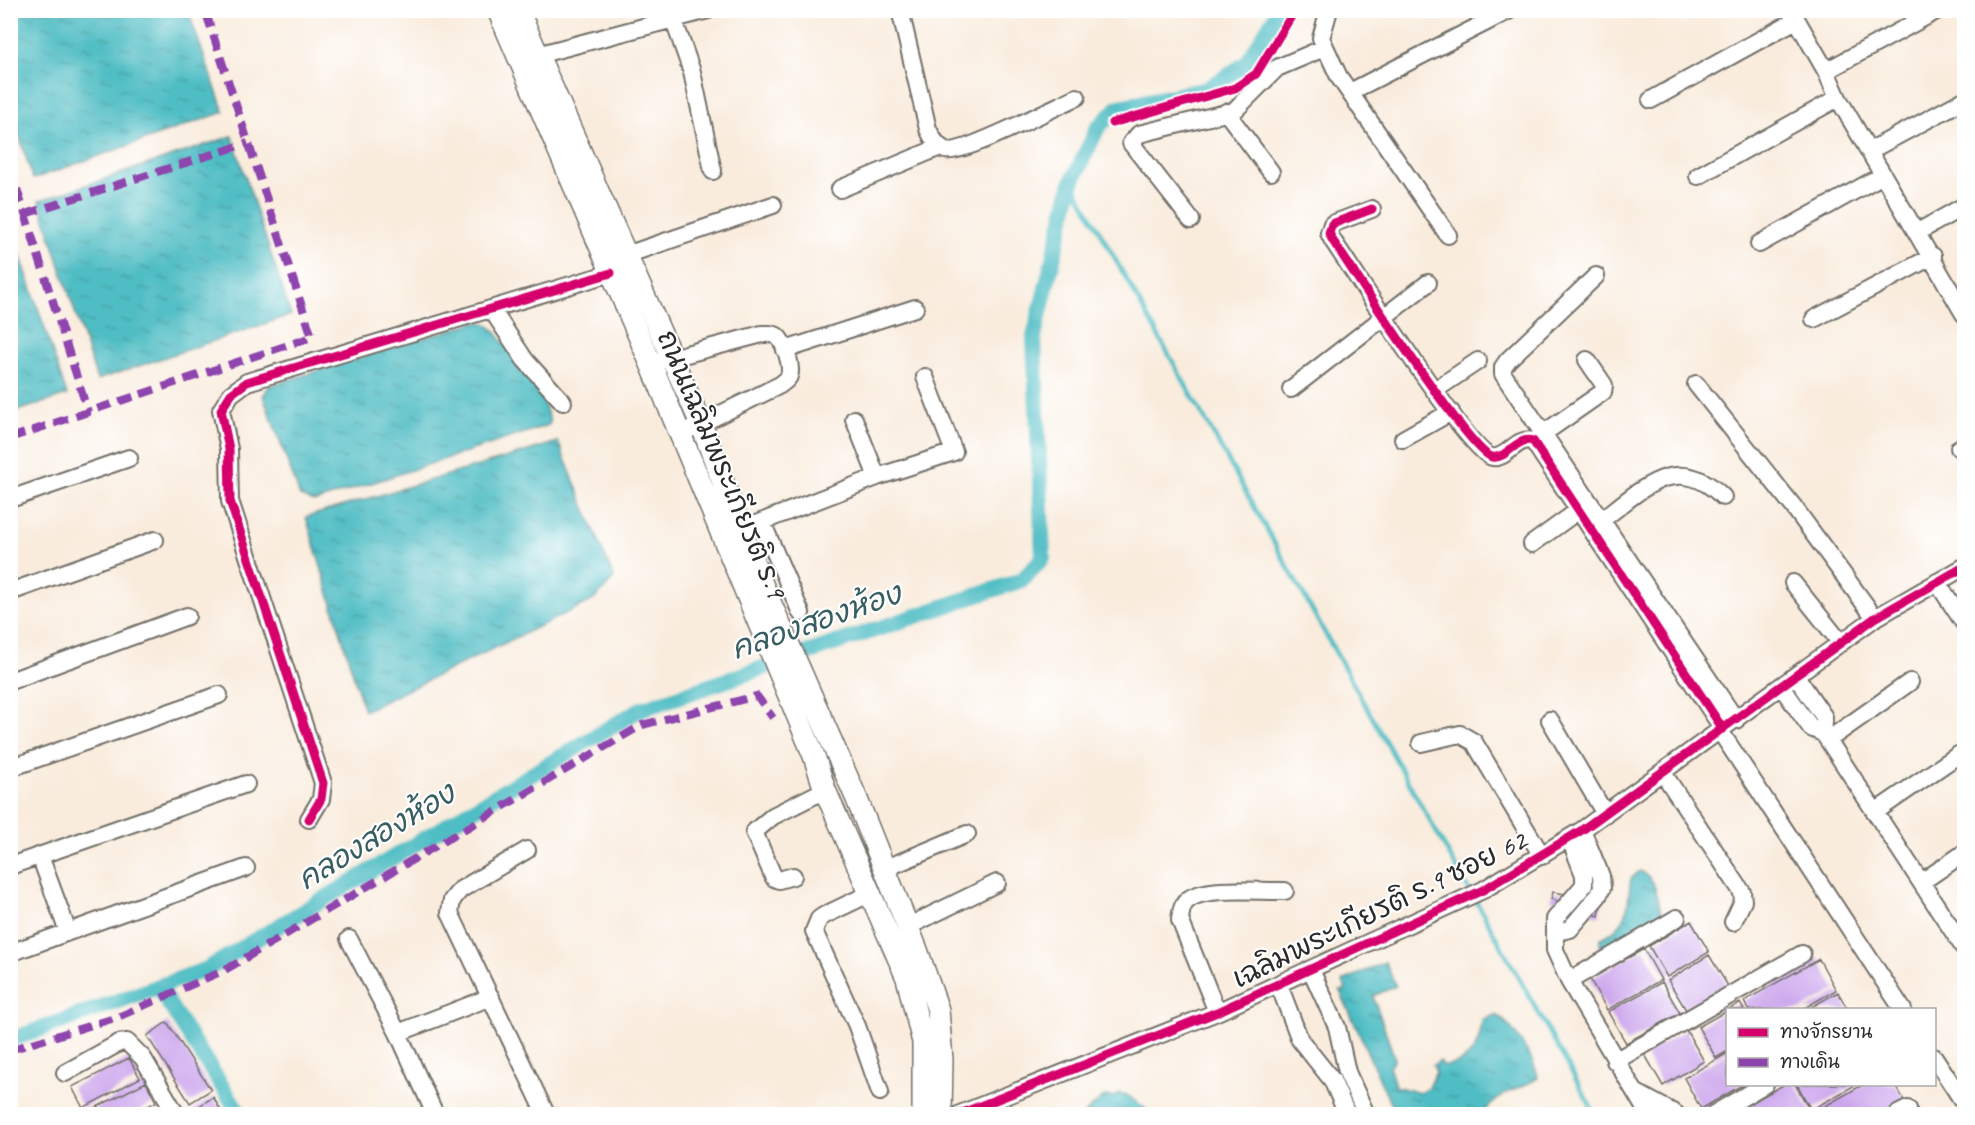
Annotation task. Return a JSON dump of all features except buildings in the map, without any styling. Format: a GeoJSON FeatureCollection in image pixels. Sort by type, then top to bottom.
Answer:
{"type":"FeatureCollection","features":[{"type":"Feature","properties":{"kind":"main road","name":"ถนนเฉลิมพระเกียรติ ร.9"},"geometry":{"type":"LineString","coordinates":[[498,10],[611,273],[661,361],[701,424],[752,526],[750,580],[825,790],[907,978],[923,1042],[922,1114]]}},
{"type":"Feature","properties":{"kind":"main road","name":"ถนนเฉลิมพระเกียรติ ร.9"},"geometry":{"type":"LineString","coordinates":[[518,10],[626,255],[661,361],[680,434],[833,747],[907,927],[938,1010],[942,1060],[940,1114]]}},
{"type":"Feature","properties":{"kind":"street"},"geometry":{"type":"LineString","coordinates":[[537,55],[708,10]]}},
{"type":"Feature","properties":{"kind":"street"},"geometry":{"type":"LineString","coordinates":[[900,10],[928,129],[947,150]]}},
{"type":"Feature","properties":{"kind":"street"},"geometry":{"type":"LineString","coordinates":[[1329,10],[1321,38],[1338,77],[1448,235]]}},
{"type":"Feature","properties":{"kind":"street"},"geometry":{"type":"LineString","coordinates":[[1350,92],[1510,10]]}},
{"type":"Feature","properties":{"kind":"street"},"geometry":{"type":"LineString","coordinates":[[1826,71],[1930,12]]}},
{"type":"Feature","properties":{"kind":"street"},"geometry":{"type":"LineString","coordinates":[[1651,100],[1794,15],[1826,71],[1838,98],[1964,310]]}},
{"type":"Feature","properties":{"kind":"street"},"geometry":{"type":"LineString","coordinates":[[674,18],[692,72],[713,171]]}},
{"type":"Feature","properties":{"kind":"street"},"geometry":{"type":"LineString","coordinates":[[1191,220],[1131,143],[1139,134],[1226,112],[1245,102],[1277,69],[1324,48]]}},
{"type":"Feature","properties":{"kind":"street"},"geometry":{"type":"LineString","coordinates":[[840,189],[947,150],[1077,97]]}},
{"type":"Feature","properties":{"kind":"street"},"geometry":{"type":"LineString","coordinates":[[1698,176],[1838,98]]}},
{"type":"Feature","properties":{"kind":"street"},"geometry":{"type":"LineString","coordinates":[[1869,151],[1965,100]]}},
{"type":"Feature","properties":{"kind":"street"},"geometry":{"type":"LineString","coordinates":[[1226,112],[1271,172]]}},
{"type":"Feature","properties":{"kind":"street"},"geometry":{"type":"LineString","coordinates":[[1759,244],[1883,174]]}},
{"type":"Feature","properties":{"kind":"street"},"geometry":{"type":"LineString","coordinates":[[626,255],[773,205]]}},
{"type":"Feature","properties":{"kind":"street"},"geometry":{"type":"LineString","coordinates":[[1918,232],[1965,206]]}},
{"type":"Feature","properties":{"kind":"street"},"geometry":{"type":"LineString","coordinates":[[1372,209],[1332,224],[1329,233],[1435,390],[1482,450],[1491,457],[1497,457],[1522,440],[1533,441],[1726,727]]}},
{"type":"Feature","properties":{"kind":"street"},"geometry":{"type":"LineString","coordinates":[[1814,319],[1933,256]]}},
{"type":"Feature","properties":{"kind":"street"},"geometry":{"type":"LineString","coordinates":[[309,819],[321,798],[323,783],[230,501],[229,449],[221,410],[224,402],[247,382],[611,273]]}},
{"type":"Feature","properties":{"kind":"street"},"geometry":{"type":"LineString","coordinates":[[1596,276],[1503,367],[1503,374],[1602,520],[1726,727],[1902,1008]]}},
{"type":"Feature","properties":{"kind":"street"},"geometry":{"type":"LineString","coordinates":[[1292,389],[1428,283]]}},
{"type":"Feature","properties":{"kind":"street"},"geometry":{"type":"LineString","coordinates":[[785,350],[915,308]]}},
{"type":"Feature","properties":{"kind":"street"},"geometry":{"type":"LineString","coordinates":[[492,310],[525,360],[563,402]]}},
{"type":"Feature","properties":{"kind":"street"},"geometry":{"type":"LineString","coordinates":[[661,361],[762,334],[778,337],[785,350],[790,369],[788,379],[680,434]]}},
{"type":"Feature","properties":{"kind":"street"},"geometry":{"type":"LineString","coordinates":[[1544,433],[1603,392],[1604,385],[1587,360]]}},
{"type":"Feature","properties":{"kind":"street"},"geometry":{"type":"LineString","coordinates":[[1435,390],[1478,361]]}},
{"type":"Feature","properties":{"kind":"street"},"geometry":{"type":"LineString","coordinates":[[801,613],[752,526],[877,477],[954,452],[925,377]]}},
{"type":"Feature","properties":{"kind":"street"},"geometry":{"type":"LineString","coordinates":[[1696,384],[1793,506],[1875,618]]}},
{"type":"Feature","properties":{"kind":"street"},"geometry":{"type":"LineString","coordinates":[[1403,439],[1451,412]]}},
{"type":"Feature","properties":{"kind":"street"},"geometry":{"type":"LineString","coordinates":[[854,419],[877,477]]}},
{"type":"Feature","properties":{"kind":"street"},"geometry":{"type":"LineString","coordinates":[[10,500],[129,458]]}},
{"type":"Feature","properties":{"kind":"street"},"geometry":{"type":"LineString","coordinates":[[1602,520],[1639,492],[1669,476],[1682,474],[1706,482],[1723,497]]}},
{"type":"Feature","properties":{"kind":"street"},"geometry":{"type":"LineString","coordinates":[[1532,544],[1579,510]]}},
{"type":"Feature","properties":{"kind":"street"},"geometry":{"type":"LineString","coordinates":[[10,592],[155,540]]}},
{"type":"Feature","properties":{"kind":"street","name":"เฉลิมพระเกียรติ ร.9 ซอย 62"},"geometry":{"type":"LineString","coordinates":[[969,1113],[1217,1012],[1483,890],[1542,856],[1605,814],[1875,618],[1965,567]]}},
{"type":"Feature","properties":{"kind":"street"},"geometry":{"type":"LineString","coordinates":[[1937,582],[1965,623]]}},
{"type":"Feature","properties":{"kind":"street"},"geometry":{"type":"LineString","coordinates":[[1793,583],[1841,643]]}},
{"type":"Feature","properties":{"kind":"street"},"geometry":{"type":"LineString","coordinates":[[10,681],[187,616]]}},
{"type":"Feature","properties":{"kind":"street"},"geometry":{"type":"LineString","coordinates":[[1796,676],[1824,717],[1826,737]]}},
{"type":"Feature","properties":{"kind":"street"},"geometry":{"type":"LineString","coordinates":[[1826,737],[1910,682]]}},
{"type":"Feature","properties":{"kind":"street"},"geometry":{"type":"LineString","coordinates":[[1781,686],[1811,728],[1826,737],[1965,948]]}},
{"type":"Feature","properties":{"kind":"street"},"geometry":{"type":"LineString","coordinates":[[10,768],[219,695]]}},
{"type":"Feature","properties":{"kind":"street"},"geometry":{"type":"LineString","coordinates":[[1550,720],[1605,814]]}},
{"type":"Feature","properties":{"kind":"street"},"geometry":{"type":"LineString","coordinates":[[1421,743],[1461,734],[1474,742],[1542,856]]}},
{"type":"Feature","properties":{"kind":"street"},"geometry":{"type":"LineString","coordinates":[[1875,812],[1958,755]]}},
{"type":"Feature","properties":{"kind":"street"},"geometry":{"type":"LineString","coordinates":[[1663,773],[1742,892],[1743,901],[1733,922]]}},
{"type":"Feature","properties":{"kind":"street"},"geometry":{"type":"LineString","coordinates":[[10,866],[246,784]]}},
{"type":"Feature","properties":{"kind":"street"},"geometry":{"type":"LineString","coordinates":[[793,876],[779,880],[774,878],[754,832],[773,816],[825,790]]}},
{"type":"Feature","properties":{"kind":"street"},"geometry":{"type":"LineString","coordinates":[[884,869],[967,834]]}},
{"type":"Feature","properties":{"kind":"street"},"geometry":{"type":"LineString","coordinates":[[1576,834],[1601,876],[1602,888],[1570,929],[1557,932],[1555,950],[1569,981],[1648,1114]]}},
{"type":"Feature","properties":{"kind":"street"},"geometry":{"type":"LineString","coordinates":[[527,850],[460,890],[452,900],[450,914],[546,1114]]}},
{"type":"Feature","properties":{"kind":"street"},"geometry":{"type":"LineString","coordinates":[[1923,881],[1965,854]]}},
{"type":"Feature","properties":{"kind":"street"},"geometry":{"type":"LineString","coordinates":[[40,856],[68,932]]}},
{"type":"Feature","properties":{"kind":"street"},"geometry":{"type":"LineString","coordinates":[[10,953],[246,868]]}},
{"type":"Feature","properties":{"kind":"street"},"geometry":{"type":"LineString","coordinates":[[907,927],[997,883]]}},
{"type":"Feature","properties":{"kind":"street"},"geometry":{"type":"LineString","coordinates":[[1217,1012],[1187,941],[1180,920],[1181,908],[1187,899],[1204,894],[1285,891]]}},
{"type":"Feature","properties":{"kind":"street"},"geometry":{"type":"LineString","coordinates":[[871,892],[819,919],[814,931],[857,1026],[880,1092]]}},
{"type":"Feature","properties":{"kind":"street"},"geometry":{"type":"LineString","coordinates":[[1569,981],[1677,918]]}},
{"type":"Feature","properties":{"kind":"street"},"geometry":{"type":"LineString","coordinates":[[349,939],[398,1033],[435,1114]]}},
{"type":"Feature","properties":{"kind":"street"},"geometry":{"type":"LineString","coordinates":[[1615,1061],[1802,954]]}},
{"type":"Feature","properties":{"kind":"street"},"geometry":{"type":"LineString","coordinates":[[1311,970],[1337,1027],[1347,1072],[1366,1114]]}},
{"type":"Feature","properties":{"kind":"street"},"geometry":{"type":"LineString","coordinates":[[1279,985],[1300,1040],[1332,1080],[1347,1114]]}},
{"type":"Feature","properties":{"kind":"street"},"geometry":{"type":"LineString","coordinates":[[398,1033],[491,997]]}},
{"type":"Feature","properties":{"kind":"street"},"geometry":{"type":"LineString","coordinates":[[64,1073],[119,1043],[127,1042],[143,1058],[170,1112]]}},
{"type":"Feature","properties":{"kind":"street"},"geometry":{"type":"LineString","coordinates":[[1936,1059],[1965,1103]]}},
{"type":"Feature","properties":{"kind":"street"},"geometry":{"type":"LineString","coordinates":[[1332,1080],[1347,1072]]}},
{"type":"Feature","properties":{"kind":"street"},"geometry":{"type":"LineString","coordinates":[[1714,1114],[1762,1086]]}},
{"type":"Feature","properties":{"kind":"street"},"geometry":{"type":"LineString","coordinates":[[1636,1093],[1676,1114]]}},
{"type":"Feature","properties":{"kind":"water"},"geometry":{"type":"Polygon","coordinates":[[[10,11],[188,11],[224,112],[33,179],[11,111],[10,11]]]}},
{"type":"Feature","properties":{"kind":"water"},"geometry":{"type":"Polygon","coordinates":[[[232,136],[291,315],[97,380],[39,201],[232,136]]]}},
{"type":"Feature","properties":{"kind":"water"},"geometry":{"type":"Polygon","coordinates":[[[10,224],[67,395],[11,413],[10,413],[10,224]]]}},
{"type":"Feature","properties":{"kind":"water"},"geometry":{"type":"Polygon","coordinates":[[[476,322],[486,323],[494,330],[539,389],[550,421],[549,425],[314,502],[300,496],[263,396],[269,386],[476,322]]]}},
{"type":"Feature","properties":{"kind":"water"},"geometry":{"type":"Polygon","coordinates":[[[558,442],[614,578],[594,600],[364,711],[306,517],[558,442]]]}},
{"type":"Feature","properties":{"kind":"water"},"geometry":{"type":"Polygon","coordinates":[[[1640,871],[1651,879],[1662,913],[1604,948],[1600,947],[1600,939],[1611,933],[1623,920],[1628,905],[1631,878],[1640,871]]]}},
{"type":"Feature","properties":{"kind":"water"},"geometry":{"type":"Polygon","coordinates":[[[1385,962],[1396,986],[1373,996],[1395,1059],[1389,1066],[1395,1086],[1420,1093],[1429,1087],[1436,1072],[1433,1065],[1440,1061],[1444,1066],[1453,1064],[1467,1057],[1479,1038],[1482,1020],[1495,1015],[1515,1033],[1533,1062],[1538,1078],[1506,1093],[1481,1114],[1395,1114],[1340,991],[1346,990],[1343,981],[1385,962]]]}},
{"type":"Feature","properties":{"kind":"water"},"geometry":{"type":"Polygon","coordinates":[[[1119,1093],[1127,1095],[1152,1114],[1084,1114],[1105,1096],[1115,1097],[1119,1093]]]}},
{"type":"Feature","properties":{"kind":"waterway","name":"คลองสองห้อง"},"geometry":{"type":"LineString","coordinates":[[10,1040],[207,969],[639,710],[1022,580],[1043,558],[1034,337],[1072,182],[1098,127],[1119,107],[1207,89],[1247,63],[1279,10]]}},
{"type":"Feature","properties":{"kind":"waterway"},"geometry":{"type":"LineString","coordinates":[[1072,182],[1470,892]]}},
{"type":"Feature","properties":{"kind":"waterway"},"geometry":{"type":"LineString","coordinates":[[1475,899],[1595,1114]]}},
{"type":"Feature","properties":{"kind":"waterway"},"geometry":{"type":"LineString","coordinates":[[158,987],[240,1114]]}},
{"type":"Feature","properties":{"kind":"marked path"},"geometry":{"type":"LineString","coordinates":[[10,438],[312,337],[205,10]]}},
{"type":"Feature","properties":{"kind":"marked path"},"geometry":{"type":"LineString","coordinates":[[25,214],[248,143]]}},
{"type":"Feature","properties":{"kind":"marked path"},"geometry":{"type":"LineString","coordinates":[[10,167],[88,412]]}},
{"type":"Feature","properties":{"kind":"marked path"},"geometry":{"type":"LineString","coordinates":[[10,1050],[118,1017],[225,970],[642,725],[757,696],[773,718]]}},
{"type":"Feature","properties":{"kind":"cycle path"},"geometry":{"type":"LineString","coordinates":[[1112,123],[1235,88],[1256,74],[1295,10]]}},
{"type":"Feature","properties":{"kind":"cycle path"},"geometry":{"type":"LineString","coordinates":[[1372,209],[1332,224],[1329,233],[1386,321],[1437,395],[1480,448],[1492,457],[1497,457],[1522,442],[1533,441],[1723,729]]}},
{"type":"Feature","properties":{"kind":"cycle path"},"geometry":{"type":"LineString","coordinates":[[309,819],[321,799],[323,783],[230,501],[229,449],[221,410],[231,394],[247,382],[611,273]]}},
{"type":"Feature","properties":{"kind":"cycle path"},"geometry":{"type":"LineString","coordinates":[[960,1114],[1217,1012],[1483,890],[1582,830],[1875,618],[1964,567]]}}]}
